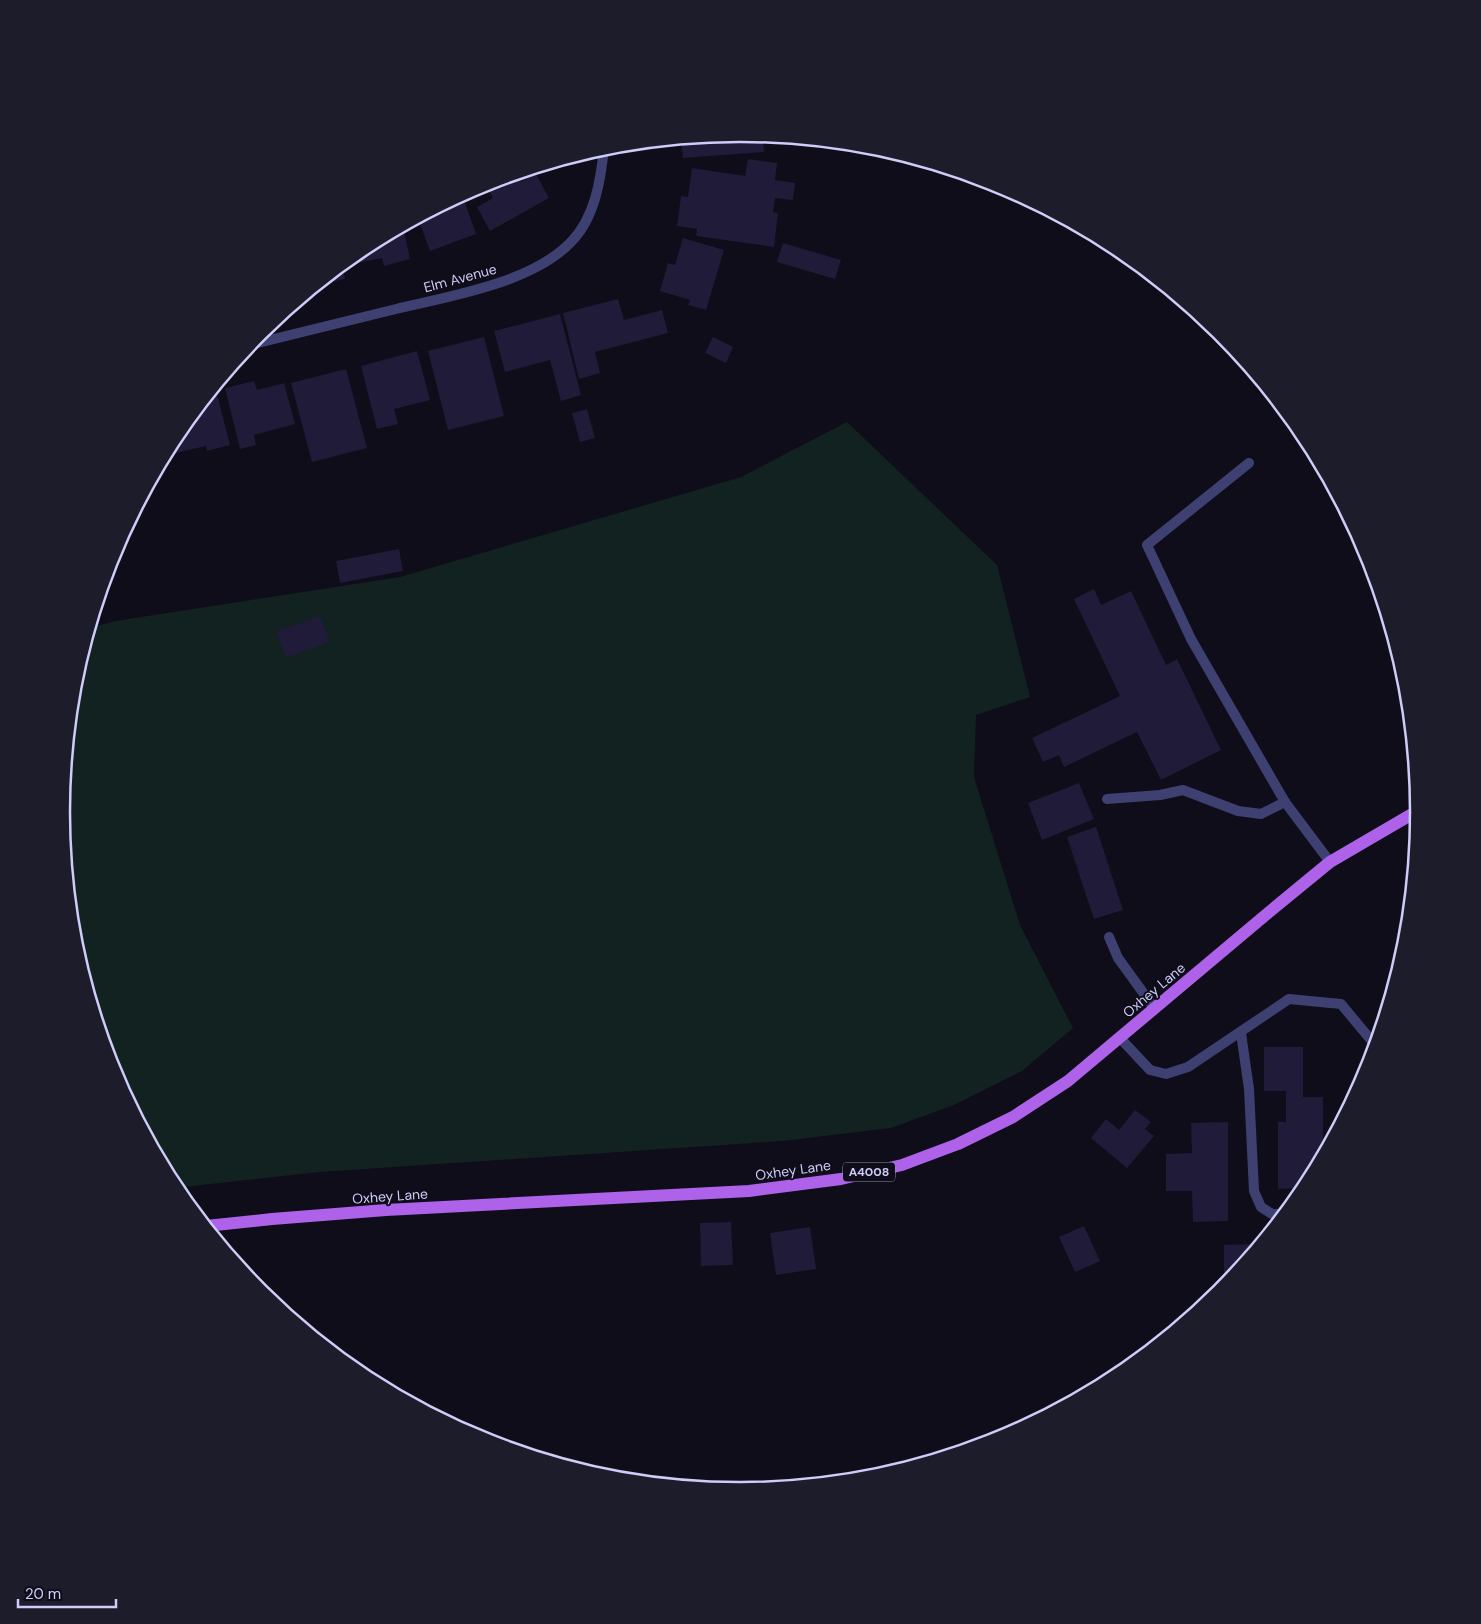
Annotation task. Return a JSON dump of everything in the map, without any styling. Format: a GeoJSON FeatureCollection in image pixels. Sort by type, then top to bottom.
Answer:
{"type":"FeatureCollection","features":[{"type":"Feature","properties":{"kind":"main road","name":"Oxhey Lane"},"geometry":{"type":"LineString","coordinates":[[213,1225],[386,1210],[749,1191],[841,1179],[920,1158],[958,1144],[1013,1117],[1068,1081],[1330,862],[1411,815]]}},
{"type":"Feature","properties":{"kind":"street","name":"Elm Avenue"},"geometry":{"type":"LineString","coordinates":[[263,342],[489,286],[529,270],[554,256],[572,242],[584,225],[601,176],[603,156]]}},
{"type":"Feature","properties":{"kind":"street"},"geometry":{"type":"LineString","coordinates":[[1249,463],[1147,545],[1191,639],[1285,802],[1330,862]]}},
{"type":"Feature","properties":{"kind":"street"},"geometry":{"type":"LineString","coordinates":[[1107,800],[1160,795],[1183,790],[1238,811],[1261,814],[1285,802]]}},
{"type":"Feature","properties":{"kind":"street"},"geometry":{"type":"LineString","coordinates":[[1109,937],[1118,958],[1155,1008]]}},
{"type":"Feature","properties":{"kind":"street"},"geometry":{"type":"LineString","coordinates":[[1120,1038],[1150,1070],[1166,1074],[1188,1067],[1288,1000],[1341,1004],[1371,1040]]}},
{"type":"Feature","properties":{"kind":"street"},"geometry":{"type":"LineString","coordinates":[[1241,1033],[1249,1089],[1254,1191],[1261,1207],[1272,1214],[1276,1214]]}},
{"type":"Feature","properties":{"kind":"shaded area"},"geometry":{"type":"Polygon","coordinates":[[[847,422],[997,565],[1030,697],[976,715],[974,777],[1020,925],[1073,1028],[1022,1071],[954,1105],[891,1128],[783,1141],[320,1172],[184,1187],[139,1109],[121,1069],[93,986],[76,900],[71,856],[71,768],[83,681],[97,626],[115,621],[400,577],[741,477],[847,422]]]}},
{"type":"Feature","properties":{"kind":"building"},"geometry":{"type":"Polygon","coordinates":[[[763,143],[764,152],[683,158],[682,144],[763,143]]]}},
{"type":"Feature","properties":{"kind":"building"},"geometry":{"type":"Polygon","coordinates":[[[748,159],[777,163],[775,180],[795,183],[793,200],[775,198],[773,212],[778,213],[774,247],[696,236],[697,229],[677,226],[681,196],[688,197],[692,168],[745,176],[748,159]]]}},
{"type":"Feature","properties":{"kind":"building"},"geometry":{"type":"Polygon","coordinates":[[[536,174],[549,198],[490,231],[477,207],[493,198],[489,191],[520,179],[521,182],[536,174]]]}},
{"type":"Feature","properties":{"kind":"building"},"geometry":{"type":"Polygon","coordinates":[[[465,202],[476,234],[430,251],[420,223],[465,202]]]}},
{"type":"Feature","properties":{"kind":"building"},"geometry":{"type":"Polygon","coordinates":[[[404,232],[410,259],[384,266],[382,258],[355,264],[404,232]]]}},
{"type":"Feature","properties":{"kind":"building"},"geometry":{"type":"Polygon","coordinates":[[[683,238],[724,250],[706,310],[688,305],[690,300],[660,291],[668,263],[675,265],[683,238]]]}},
{"type":"Feature","properties":{"kind":"building"},"geometry":{"type":"Polygon","coordinates":[[[783,243],[841,260],[835,279],[777,262],[783,243]]]}},
{"type":"Feature","properties":{"kind":"building"},"geometry":{"type":"Polygon","coordinates":[[[343,272],[345,279],[329,282],[343,272]]]}},
{"type":"Feature","properties":{"kind":"building"},"geometry":{"type":"Polygon","coordinates":[[[618,299],[624,320],[662,310],[668,333],[595,352],[600,373],[579,379],[563,313],[618,299]]]}},
{"type":"Feature","properties":{"kind":"building"},"geometry":{"type":"Polygon","coordinates":[[[560,314],[581,395],[561,401],[550,360],[505,372],[494,331],[560,314]]]}},
{"type":"Feature","properties":{"kind":"building"},"geometry":{"type":"Polygon","coordinates":[[[484,337],[504,416],[448,430],[428,351],[484,337]]]}},
{"type":"Feature","properties":{"kind":"building"},"geometry":{"type":"Polygon","coordinates":[[[713,337],[733,347],[726,363],[705,353],[713,337]]]}},
{"type":"Feature","properties":{"kind":"building"},"geometry":{"type":"Polygon","coordinates":[[[417,351],[430,400],[394,409],[398,424],[377,429],[361,366],[417,351]]]}},
{"type":"Feature","properties":{"kind":"building"},"geometry":{"type":"Polygon","coordinates":[[[346,369],[367,448],[312,462],[291,383],[346,369]]]}},
{"type":"Feature","properties":{"kind":"building"},"geometry":{"type":"Polygon","coordinates":[[[254,381],[257,390],[284,383],[295,424],[254,435],[256,445],[240,449],[225,388],[254,381]]]}},
{"type":"Feature","properties":{"kind":"building"},"geometry":{"type":"Polygon","coordinates":[[[217,394],[230,445],[207,451],[206,446],[174,453],[217,394]]]}},
{"type":"Feature","properties":{"kind":"building"},"geometry":{"type":"Polygon","coordinates":[[[587,409],[595,438],[580,442],[572,413],[587,409]]]}},
{"type":"Feature","properties":{"kind":"building"},"geometry":{"type":"Polygon","coordinates":[[[399,549],[403,571],[340,583],[336,561],[399,549]]]}},
{"type":"Feature","properties":{"kind":"building"},"geometry":{"type":"Polygon","coordinates":[[[1094,589],[1101,605],[1131,591],[1166,665],[1177,659],[1221,750],[1161,780],[1137,732],[1064,767],[1059,755],[1043,762],[1032,738],[1120,696],[1074,599],[1094,589]]]}},
{"type":"Feature","properties":{"kind":"building"},"geometry":{"type":"Polygon","coordinates":[[[320,616],[330,642],[286,658],[276,631],[320,616]]]}},
{"type":"Feature","properties":{"kind":"building"},"geometry":{"type":"Polygon","coordinates":[[[1079,783],[1094,819],[1042,840],[1028,803],[1079,783]]]}},
{"type":"Feature","properties":{"kind":"building"},"geometry":{"type":"Polygon","coordinates":[[[1096,827],[1123,910],[1094,919],[1067,837],[1096,827]]]}},
{"type":"Feature","properties":{"kind":"building"},"geometry":{"type":"Polygon","coordinates":[[[1264,1047],[1303,1047],[1303,1097],[1323,1097],[1323,1143],[1295,1188],[1278,1189],[1278,1122],[1286,1122],[1286,1091],[1264,1091],[1264,1047]]]}},
{"type":"Feature","properties":{"kind":"building"},"geometry":{"type":"Polygon","coordinates":[[[1135,1110],[1151,1122],[1145,1129],[1154,1136],[1127,1168],[1091,1138],[1106,1119],[1119,1130],[1135,1110]]]}},
{"type":"Feature","properties":{"kind":"building"},"geometry":{"type":"Polygon","coordinates":[[[1228,1122],[1228,1221],[1193,1222],[1192,1191],[1166,1191],[1166,1154],[1192,1153],[1191,1123],[1228,1122]]]}},
{"type":"Feature","properties":{"kind":"building"},"geometry":{"type":"Polygon","coordinates":[[[731,1222],[733,1265],[701,1266],[700,1223],[731,1222]]]}},
{"type":"Feature","properties":{"kind":"building"},"geometry":{"type":"Polygon","coordinates":[[[1084,1226],[1100,1261],[1075,1272],[1059,1237],[1084,1226]]]}},
{"type":"Feature","properties":{"kind":"building"},"geometry":{"type":"Polygon","coordinates":[[[810,1227],[816,1269],[776,1275],[770,1233],[810,1227]]]}},
{"type":"Feature","properties":{"kind":"building"},"geometry":{"type":"Polygon","coordinates":[[[1253,1244],[1224,1276],[1224,1245],[1253,1244]]]}}]}
